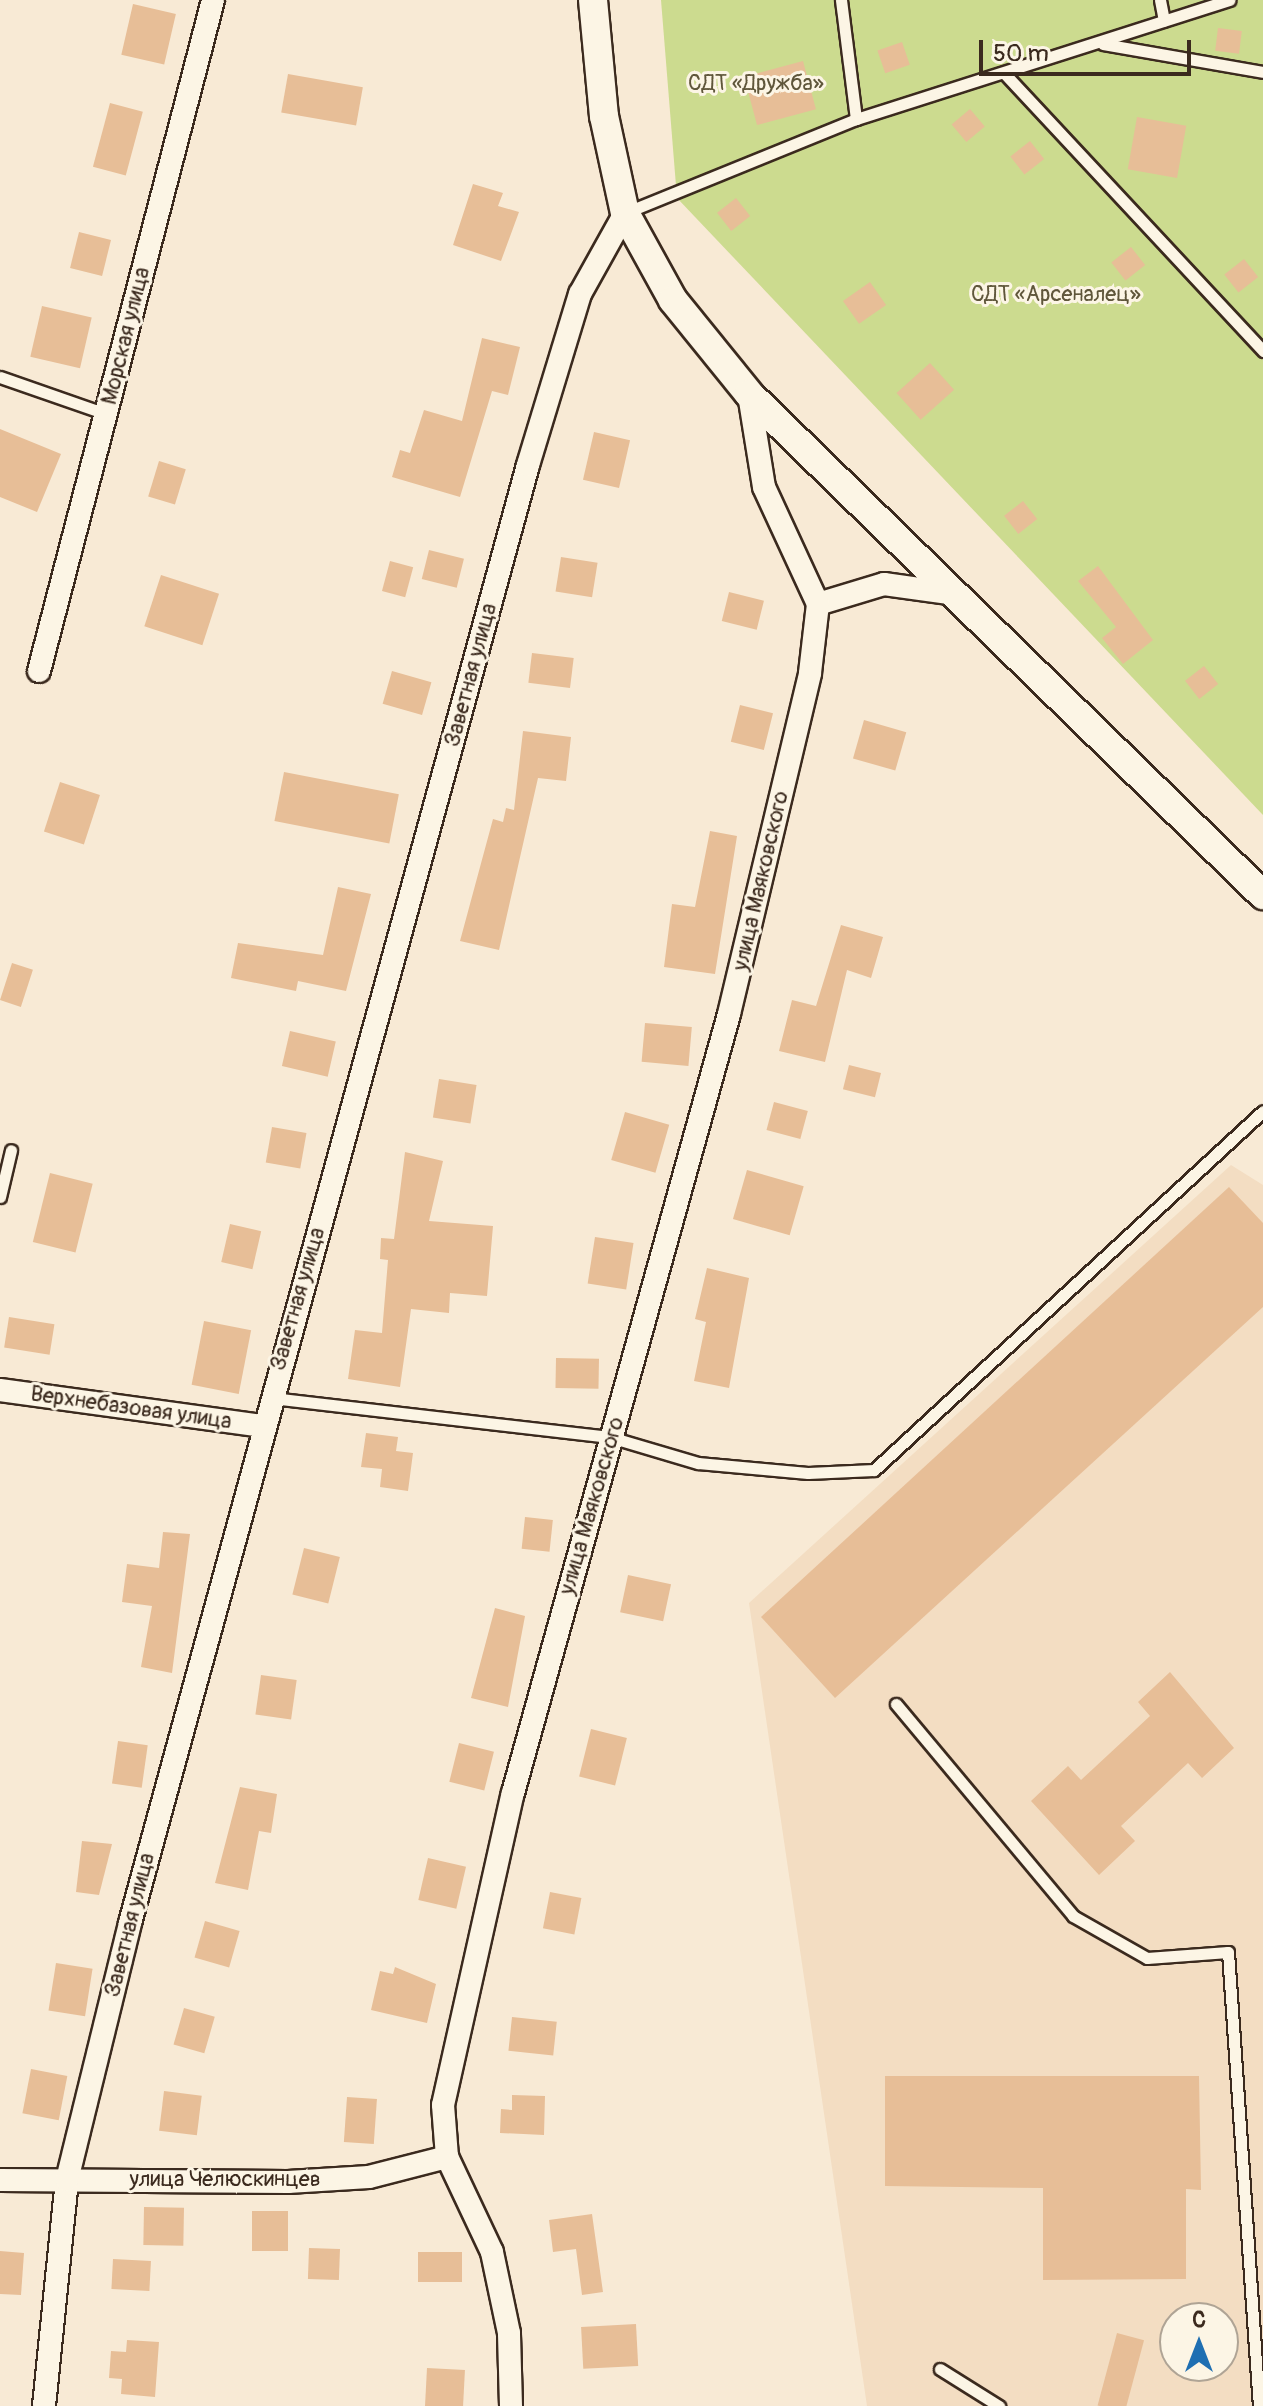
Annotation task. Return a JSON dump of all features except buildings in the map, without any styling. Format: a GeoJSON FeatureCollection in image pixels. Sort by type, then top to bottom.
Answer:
{"type":"FeatureCollection","features":[{"type":"Feature","properties":{"kind":"street","name":"Морская улица"},"geometry":{"type":"LineString","coordinates":[[39,671],[213,0]]}},
{"type":"Feature","properties":{"kind":"street"},"geometry":{"type":"LineString","coordinates":[[593,0],[604,116],[625,213],[673,300],[749,394],[1263,895]]}},
{"type":"Feature","properties":{"kind":"street","name":"Заветная улица"},"geometry":{"type":"LineString","coordinates":[[44,2406],[67,2180],[262,1426],[528,465],[580,294],[625,213]]}},
{"type":"Feature","properties":{"kind":"street"},"geometry":{"type":"LineString","coordinates":[[749,394],[764,487],[818,604],[884,584],[956,594]]}},
{"type":"Feature","properties":{"kind":"street","name":"улица Маяковского"},"geometry":{"type":"LineString","coordinates":[[511,2406],[509,2333],[492,2252],[447,2157],[443,2105],[509,1809],[729,1014],[810,673],[818,604]]}},
{"type":"Feature","properties":{"kind":"street","name":"Верхнебазовая улица"},"geometry":{"type":"LineString","coordinates":[[0,1390],[262,1426]]}},
{"type":"Feature","properties":{"kind":"street","name":"улица Челюскинцев"},"geometry":{"type":"LineString","coordinates":[[0,2180],[369,2177],[447,2157]]}},
{"type":"Feature","properties":{"kind":"lane"},"geometry":{"type":"LineString","coordinates":[[841,0],[856,119]]}},
{"type":"Feature","properties":{"kind":"lane"},"geometry":{"type":"LineString","coordinates":[[1160,0],[1164,21]]}},
{"type":"Feature","properties":{"kind":"lane"},"geometry":{"type":"LineString","coordinates":[[625,213],[856,119],[1230,0]]}},
{"type":"Feature","properties":{"kind":"lane"},"geometry":{"type":"LineString","coordinates":[[1098,43],[1263,72]]}},
{"type":"Feature","properties":{"kind":"lane"},"geometry":{"type":"LineString","coordinates":[[1005,74],[1263,351]]}},
{"type":"Feature","properties":{"kind":"lane"},"geometry":{"type":"LineString","coordinates":[[0,377],[107,414]]}},
{"type":"Feature","properties":{"kind":"lane"},"geometry":{"type":"LineString","coordinates":[[270,1398],[610,1437],[698,1463],[808,1473],[874,1470],[1263,1111]]}},
{"type":"Feature","properties":{"kind":"lane"},"geometry":{"type":"LineString","coordinates":[[0,1197],[11,1150]]}},
{"type":"Feature","properties":{"kind":"lane"},"geometry":{"type":"LineString","coordinates":[[896,1704],[1073,1916],[1147,1958],[1228,1952],[1259,2406]]}},
{"type":"Feature","properties":{"kind":"lane"},"geometry":{"type":"LineString","coordinates":[[940,2369],[999,2406]]}},
{"type":"Feature","properties":{"kind":"shaded area"},"geometry":{"type":"Polygon","coordinates":[[[1231,1165],[1263,1185],[1263,2406],[867,2406],[749,1603],[1231,1165]]]}},
{"type":"Feature","properties":{"kind":"green space","name":"СДТ «Арсеналец»"},"geometry":{"type":"Polygon","coordinates":[[[661,0],[1263,0],[1263,815],[677,198],[661,0]]]}},
{"type":"Feature","properties":{"kind":"park label","name":"СДТ «Дружба»"},"geometry":{"type":"Point","coordinates":[756,84]}}]}
